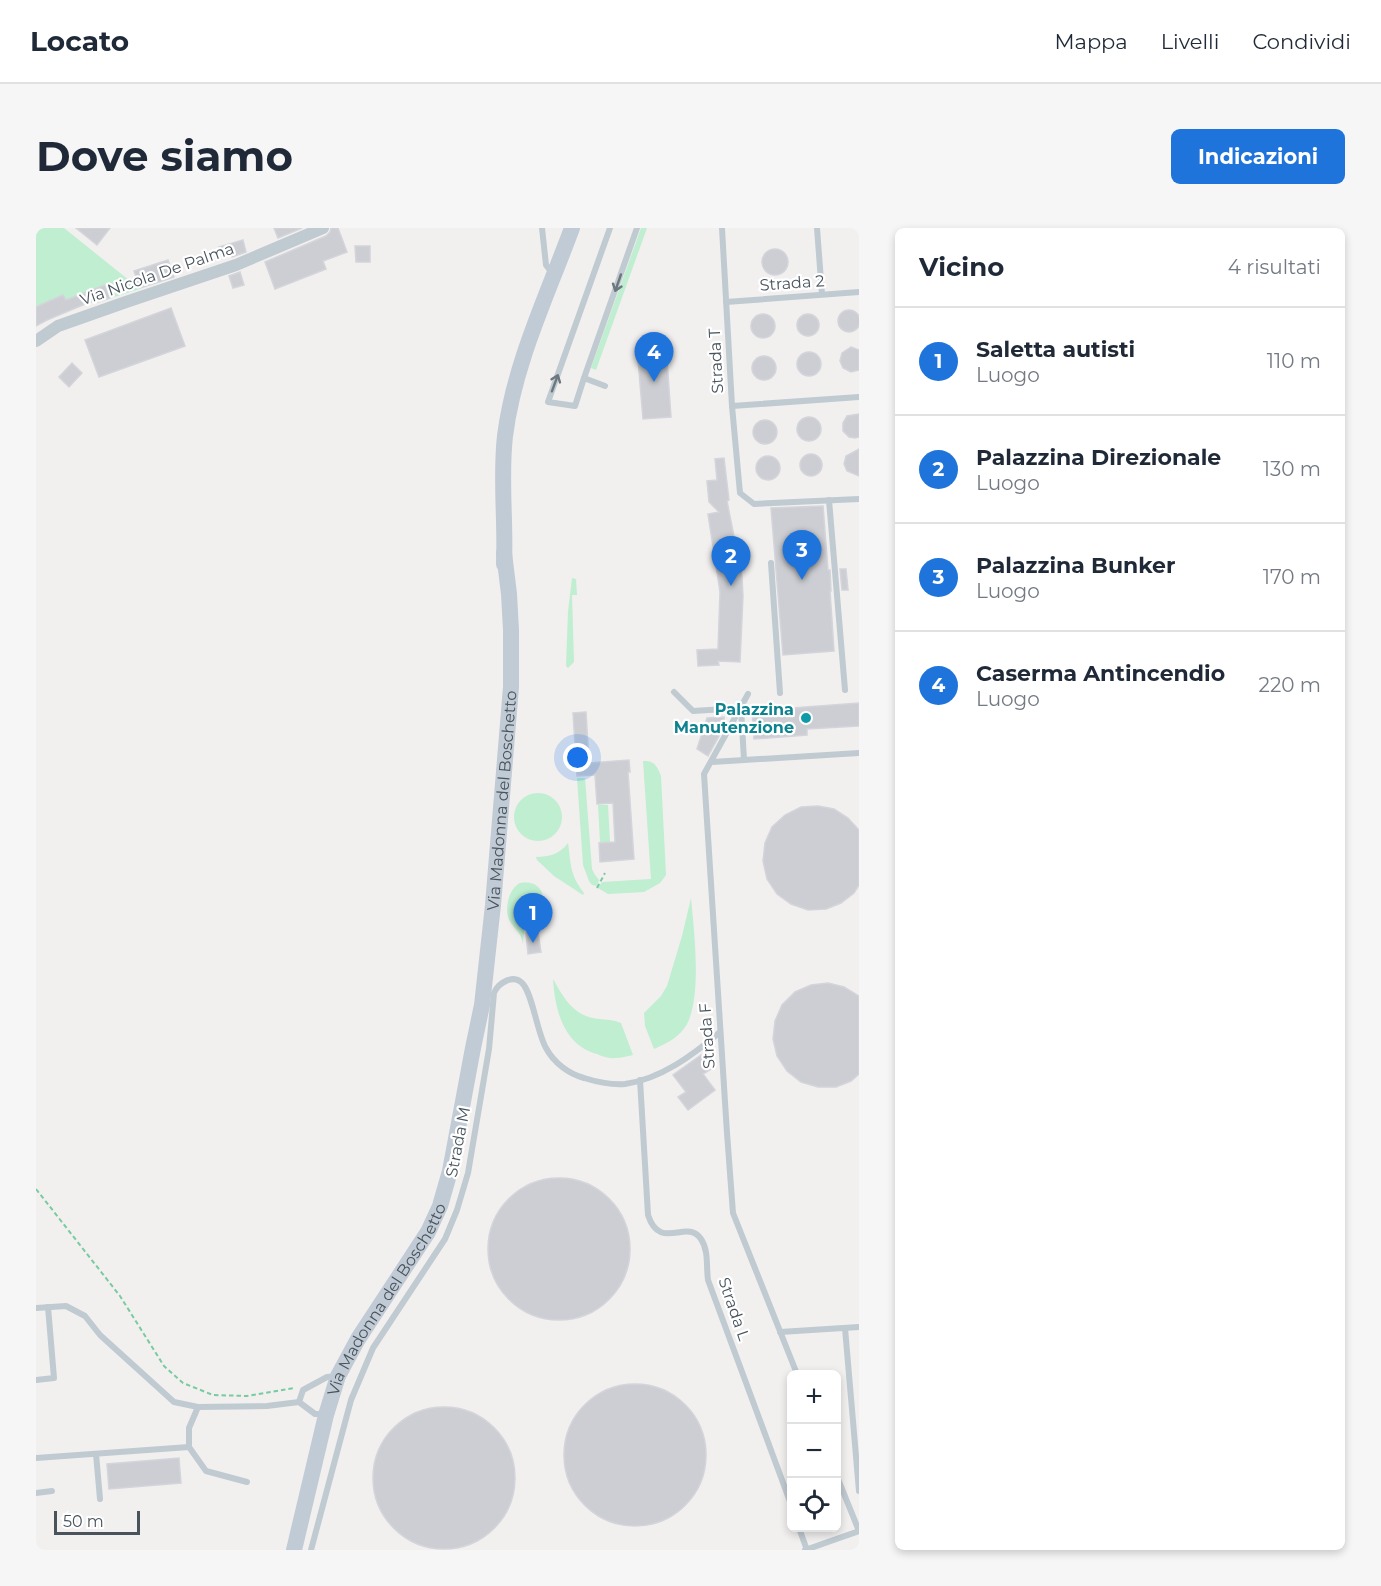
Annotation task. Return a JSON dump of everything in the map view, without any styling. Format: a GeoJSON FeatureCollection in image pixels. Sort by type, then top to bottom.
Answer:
{"type":"FeatureCollection","features":[{"type":"Feature","properties":{"kind":"main road","name":"Via Madonna del Boschetto"},"geometry":{"type":"LineString","coordinates":[[294,1550],[326,1415],[338,1376],[358,1339],[428,1232],[440,1206],[450,1171],[473,1048],[474,997],[501,684],[504,554],[503,456],[510,404],[526,350],[572,228]]}},
{"type":"Feature","properties":{"kind":"street","name":"Via Nicola De Palma"},"geometry":{"type":"LineString","coordinates":[[36,341],[58,326],[236,265],[323,228]]}},
{"type":"Feature","properties":{"kind":"lane"},"geometry":{"type":"LineString","coordinates":[[542,228],[546,265],[554,276]]}},
{"type":"Feature","properties":{"kind":"lane"},"geometry":{"type":"LineString","coordinates":[[610,228],[548,402],[575,406],[638,228]]}},
{"type":"Feature","properties":{"kind":"lane","name":"Strada T"},"geometry":{"type":"LineString","coordinates":[[722,228],[732,406],[740,493],[754,504],[830,500]]}},
{"type":"Feature","properties":{"kind":"lane"},"geometry":{"type":"LineString","coordinates":[[817,228],[822,294]]}},
{"type":"Feature","properties":{"kind":"lane","name":"Strada 2"},"geometry":{"type":"LineString","coordinates":[[726,302],[859,292]]}},
{"type":"Feature","properties":{"kind":"lane"},"geometry":{"type":"LineString","coordinates":[[584,378],[605,386]]}},
{"type":"Feature","properties":{"kind":"lane"},"geometry":{"type":"LineString","coordinates":[[732,406],[859,397]]}},
{"type":"Feature","properties":{"kind":"lane"},"geometry":{"type":"LineString","coordinates":[[845,690],[830,500],[859,499]]}},
{"type":"Feature","properties":{"kind":"lane"},"geometry":{"type":"LineString","coordinates":[[771,563],[780,693]]}},
{"type":"Feature","properties":{"kind":"lane"},"geometry":{"type":"LineString","coordinates":[[674,692],[693,711],[741,708],[744,760]]}},
{"type":"Feature","properties":{"kind":"lane","name":"Strada F"},"geometry":{"type":"LineString","coordinates":[[748,694],[704,774],[720,1032],[733,1214],[795,1370]]}},
{"type":"Feature","properties":{"kind":"lane"},"geometry":{"type":"LineString","coordinates":[[712,762],[859,753]]}},
{"type":"Feature","properties":{"kind":"lane","name":"Strada M"},"geometry":{"type":"LineString","coordinates":[[311,1550],[351,1400],[373,1348],[445,1239],[457,1210],[468,1173],[489,1049],[494,993],[497,986],[504,981],[517,980],[524,985],[546,1050],[561,1067],[578,1076],[600,1083],[623,1084],[640,1080]]}},
{"type":"Feature","properties":{"kind":"lane"},"geometry":{"type":"LineString","coordinates":[[640,1080],[664,1071],[683,1060],[720,1032]]}},
{"type":"Feature","properties":{"kind":"lane","name":"Strada L"},"geometry":{"type":"LineString","coordinates":[[640,1080],[650,1223],[655,1230],[661,1233],[686,1232],[693,1233],[700,1238],[707,1256],[708,1280],[787,1493]]}},
{"type":"Feature","properties":{"kind":"lane"},"geometry":{"type":"LineString","coordinates":[[36,1308],[66,1306],[85,1316],[100,1335],[174,1402],[198,1407],[267,1406],[299,1402],[315,1414],[326,1415]]}},
{"type":"Feature","properties":{"kind":"lane"},"geometry":{"type":"LineString","coordinates":[[36,1380],[54,1378],[48,1307]]}},
{"type":"Feature","properties":{"kind":"lane"},"geometry":{"type":"LineString","coordinates":[[780,1332],[859,1327]]}},
{"type":"Feature","properties":{"kind":"lane"},"geometry":{"type":"LineString","coordinates":[[845,1328],[859,1491]]}},
{"type":"Feature","properties":{"kind":"lane"},"geometry":{"type":"LineString","coordinates":[[299,1402],[303,1390],[327,1377],[338,1376]]}},
{"type":"Feature","properties":{"kind":"lane"},"geometry":{"type":"LineString","coordinates":[[198,1407],[189,1428],[189,1447],[206,1471],[247,1482]]}},
{"type":"Feature","properties":{"kind":"lane"},"geometry":{"type":"LineString","coordinates":[[36,1458],[189,1447]]}},
{"type":"Feature","properties":{"kind":"lane"},"geometry":{"type":"LineString","coordinates":[[96,1454],[100,1499]]}},
{"type":"Feature","properties":{"kind":"lane"},"geometry":{"type":"LineString","coordinates":[[801,1532],[806,1550],[859,1531],[839,1478]]}},
{"type":"Feature","properties":{"kind":"lane"},"geometry":{"type":"LineString","coordinates":[[36,1493],[52,1491]]}},
{"type":"Feature","properties":{"kind":"path"},"geometry":{"type":"LineString","coordinates":[[597,888],[605,873]]}},
{"type":"Feature","properties":{"kind":"path"},"geometry":{"type":"LineString","coordinates":[[36,1189],[120,1296],[164,1366],[183,1383],[213,1395],[247,1396],[294,1388],[303,1390]]}},
{"type":"Feature","properties":{"kind":"green space"},"geometry":{"type":"Polygon","coordinates":[[[36,228],[64,228],[140,289],[85,304],[36,326],[36,228]]]}},
{"type":"Feature","properties":{"kind":"green space"},"geometry":{"type":"Polygon","coordinates":[[[641,228],[647,228],[596,370],[591,368],[641,228]]]}},
{"type":"Feature","properties":{"kind":"green space"},"geometry":{"type":"Polygon","coordinates":[[[572,578],[576,579],[577,595],[572,595],[574,662],[568,668],[566,666],[568,612],[572,578]]]}},
{"type":"Feature","properties":{"kind":"green space"},"geometry":{"type":"Polygon","coordinates":[[[643,761],[655,764],[661,776],[666,875],[660,883],[644,892],[608,894],[598,888],[602,882],[651,879],[643,761]]]}},
{"type":"Feature","properties":{"kind":"green space"},"geometry":{"type":"Polygon","coordinates":[[[577,778],[585,778],[592,869],[599,880],[597,886],[592,885],[589,881],[583,865],[577,778]]]}},
{"type":"Feature","properties":{"kind":"green space"},"geometry":{"type":"Polygon","coordinates":[[[538,793],[555,800],[562,817],[555,834],[538,841],[521,834],[514,817],[521,800],[538,793]]]}},
{"type":"Feature","properties":{"kind":"green space"},"geometry":{"type":"Polygon","coordinates":[[[598,805],[608,805],[610,842],[600,842],[598,805]]]}},
{"type":"Feature","properties":{"kind":"green space"},"geometry":{"type":"Polygon","coordinates":[[[568,843],[572,870],[583,895],[554,876],[536,857],[554,854],[568,843]]]}},
{"type":"Feature","properties":{"kind":"green space"},"geometry":{"type":"Polygon","coordinates":[[[520,883],[537,886],[542,893],[544,904],[544,910],[529,919],[523,944],[507,913],[512,890],[520,883]]]}},
{"type":"Feature","properties":{"kind":"green space"},"geometry":{"type":"Polygon","coordinates":[[[691,898],[696,962],[692,1012],[681,1033],[654,1049],[645,1026],[644,1013],[661,996],[667,986],[691,898]]]}},
{"type":"Feature","properties":{"kind":"green space"},"geometry":{"type":"Polygon","coordinates":[[[553,979],[569,1003],[579,1012],[593,1018],[621,1023],[633,1055],[608,1058],[576,1043],[559,1014],[553,979]]]}},
{"type":"Feature","properties":{"kind":"building"},"geometry":{"type":"Polygon","coordinates":[[[76,228],[110,228],[97,245],[76,228]]]}},
{"type":"Feature","properties":{"kind":"building"},"geometry":{"type":"Polygon","coordinates":[[[274,228],[302,228],[278,238],[274,228]]]}},
{"type":"Feature","properties":{"kind":"building"},"geometry":{"type":"Polygon","coordinates":[[[331,228],[338,228],[347,252],[323,261],[326,269],[275,289],[265,262],[326,236],[331,228]]]}},
{"type":"Feature","properties":{"kind":"building"},"geometry":{"type":"Polygon","coordinates":[[[243,240],[246,252],[232,257],[219,247],[243,240]]]}},
{"type":"Feature","properties":{"kind":"building"},"geometry":{"type":"Polygon","coordinates":[[[355,246],[370,246],[370,262],[356,262],[355,246]]]}},
{"type":"Feature","properties":{"kind":"building"},"geometry":{"type":"Polygon","coordinates":[[[775,249],[784,253],[788,262],[784,271],[775,275],[766,271],[762,262],[766,253],[775,249]]]}},
{"type":"Feature","properties":{"kind":"building"},"geometry":{"type":"Polygon","coordinates":[[[168,260],[174,277],[140,288],[134,271],[168,260]]]}},
{"type":"Feature","properties":{"kind":"building"},"geometry":{"type":"Polygon","coordinates":[[[240,272],[244,285],[233,288],[229,276],[240,272]]]}},
{"type":"Feature","properties":{"kind":"building"},"geometry":{"type":"Polygon","coordinates":[[[105,285],[110,298],[98,302],[97,299],[36,326],[36,307],[63,295],[66,300],[105,285]]]}},
{"type":"Feature","properties":{"kind":"building"},"geometry":{"type":"Polygon","coordinates":[[[171,308],[185,346],[99,377],[85,340],[171,308]]]}},
{"type":"Feature","properties":{"kind":"building"},"geometry":{"type":"Polygon","coordinates":[[[849,310],[857,313],[860,321],[857,329],[849,332],[841,329],[838,321],[841,313],[849,310]]]}},
{"type":"Feature","properties":{"kind":"building"},"geometry":{"type":"Polygon","coordinates":[[[763,314],[771,318],[775,326],[771,334],[763,338],[755,334],[751,326],[755,318],[763,314]]]}},
{"type":"Feature","properties":{"kind":"building"},"geometry":{"type":"Polygon","coordinates":[[[808,314],[816,317],[819,325],[816,333],[808,336],[800,333],[797,325],[800,317],[808,314]]]}},
{"type":"Feature","properties":{"kind":"building"},"geometry":{"type":"Polygon","coordinates":[[[666,346],[671,417],[643,419],[637,348],[666,346]]]}},
{"type":"Feature","properties":{"kind":"building"},"geometry":{"type":"Polygon","coordinates":[[[851,347],[859,350],[859,370],[851,372],[843,368],[840,361],[842,353],[851,347]]]}},
{"type":"Feature","properties":{"kind":"building"},"geometry":{"type":"Polygon","coordinates":[[[809,352],[814,353],[820,359],[820,369],[814,375],[809,376],[804,375],[798,369],[797,364],[798,359],[804,353],[809,352]]]}},
{"type":"Feature","properties":{"kind":"building"},"geometry":{"type":"Polygon","coordinates":[[[764,356],[772,360],[776,368],[772,376],[764,380],[756,376],[752,368],[756,360],[764,356]]]}},
{"type":"Feature","properties":{"kind":"building"},"geometry":{"type":"Polygon","coordinates":[[[72,363],[82,373],[69,387],[59,377],[72,363]]]}},
{"type":"Feature","properties":{"kind":"building"},"geometry":{"type":"Polygon","coordinates":[[[859,414],[859,437],[849,437],[843,431],[843,423],[847,416],[859,414]]]}},
{"type":"Feature","properties":{"kind":"building"},"geometry":{"type":"Polygon","coordinates":[[[809,417],[817,421],[821,429],[817,437],[809,441],[801,437],[797,429],[801,421],[809,417]]]}},
{"type":"Feature","properties":{"kind":"building"},"geometry":{"type":"Polygon","coordinates":[[[765,420],[773,424],[777,432],[773,440],[765,444],[757,440],[753,432],[757,424],[765,420]]]}},
{"type":"Feature","properties":{"kind":"building"},"geometry":{"type":"Polygon","coordinates":[[[859,449],[859,476],[847,471],[844,464],[846,456],[859,449]]]}},
{"type":"Feature","properties":{"kind":"building"},"geometry":{"type":"Polygon","coordinates":[[[807,454],[815,454],[822,461],[822,469],[815,476],[807,476],[800,469],[800,461],[807,454]]]}},
{"type":"Feature","properties":{"kind":"building"},"geometry":{"type":"Polygon","coordinates":[[[768,456],[776,460],[780,468],[776,476],[768,480],[760,476],[756,468],[760,460],[768,456]]]}},
{"type":"Feature","properties":{"kind":"building"},"geometry":{"type":"Polygon","coordinates":[[[724,458],[729,500],[727,501],[742,577],[740,662],[718,661],[719,665],[698,666],[697,650],[718,649],[720,592],[708,514],[719,512],[709,502],[707,481],[717,480],[715,459],[724,458]]]}},
{"type":"Feature","properties":{"kind":"building"},"geometry":{"type":"Polygon","coordinates":[[[823,506],[828,570],[830,570],[834,651],[783,655],[771,508],[823,506]]]}},
{"type":"Feature","properties":{"kind":"building"},"geometry":{"type":"Polygon","coordinates":[[[840,569],[846,569],[848,590],[842,590],[840,569]]]}},
{"type":"Feature","properties":{"kind":"building","name":"Palazzina Manutenzione"},"geometry":{"type":"Polygon","coordinates":[[[859,703],[859,726],[807,729],[807,735],[754,739],[752,711],[859,703]]]}},
{"type":"Feature","properties":{"kind":"building"},"geometry":{"type":"Polygon","coordinates":[[[586,712],[589,763],[629,760],[634,859],[600,862],[599,843],[615,842],[613,803],[597,804],[595,775],[577,776],[573,713],[586,712]]]}},
{"type":"Feature","properties":{"kind":"building"},"geometry":{"type":"Polygon","coordinates":[[[724,717],[725,725],[708,756],[697,749],[707,718],[724,717]]]}},
{"type":"Feature","properties":{"kind":"building"},"geometry":{"type":"Polygon","coordinates":[[[818,806],[834,809],[848,818],[859,830],[859,885],[854,893],[841,903],[826,909],[808,910],[791,904],[777,894],[767,879],[763,861],[765,843],[772,827],[785,815],[801,807],[818,806]]]}},
{"type":"Feature","properties":{"kind":"building"},"geometry":{"type":"Polygon","coordinates":[[[538,932],[541,952],[528,954],[526,933],[538,932]]]}},
{"type":"Feature","properties":{"kind":"building"},"geometry":{"type":"Polygon","coordinates":[[[828,983],[844,987],[859,996],[859,1074],[851,1081],[836,1087],[818,1087],[801,1082],[787,1071],[777,1056],[773,1039],[775,1021],[782,1005],[795,992],[811,985],[828,983]]]}},
{"type":"Feature","properties":{"kind":"building"},"geometry":{"type":"Polygon","coordinates":[[[701,1055],[711,1069],[703,1074],[715,1090],[688,1110],[678,1097],[686,1092],[673,1075],[701,1055]]]}},
{"type":"Feature","properties":{"kind":"building"},"geometry":{"type":"Polygon","coordinates":[[[559,1178],[573,1179],[586,1184],[609,1199],[624,1222],[629,1235],[629,1263],[624,1276],[609,1299],[586,1314],[573,1319],[559,1320],[545,1319],[532,1314],[509,1299],[494,1276],[489,1263],[488,1249],[489,1235],[494,1222],[509,1199],[532,1184],[545,1179],[559,1178]]]}},
{"type":"Feature","properties":{"kind":"building"},"geometry":{"type":"Polygon","coordinates":[[[635,1384],[649,1385],[662,1390],[685,1405],[700,1428],[705,1441],[705,1469],[700,1482],[685,1505],[662,1520],[649,1525],[635,1526],[621,1525],[608,1520],[585,1505],[570,1482],[565,1469],[564,1455],[565,1441],[570,1428],[585,1405],[608,1390],[621,1385],[635,1384]]]}},
{"type":"Feature","properties":{"kind":"building"},"geometry":{"type":"Polygon","coordinates":[[[444,1407],[458,1408],[471,1413],[494,1428],[509,1451],[514,1464],[514,1492],[509,1505],[494,1528],[471,1543],[458,1548],[444,1549],[430,1548],[417,1543],[394,1528],[379,1505],[374,1492],[373,1478],[374,1464],[379,1451],[394,1428],[417,1413],[430,1408],[444,1407]]]}},
{"type":"Feature","properties":{"kind":"building"},"geometry":{"type":"Polygon","coordinates":[[[179,1458],[181,1483],[109,1489],[107,1464],[179,1458]]]}},
{"type":"Feature","properties":{"kind":"place","name":"Caserma Antincendio"},"geometry":{"type":"Point","coordinates":[654,382]}},
{"type":"Feature","properties":{"kind":"place","name":"Palazzina Bunker"},"geometry":{"type":"Point","coordinates":[802,580]}},
{"type":"Feature","properties":{"kind":"place","name":"Palazzina Direzionale"},"geometry":{"type":"Point","coordinates":[731,586]}},
{"type":"Feature","properties":{"kind":"place","name":"Palazzina Manutenzione"},"geometry":{"type":"Point","coordinates":[806,718]}},
{"type":"Feature","properties":{"kind":"place","name":"Saletta autisti"},"geometry":{"type":"Point","coordinates":[533,943]}}]}
